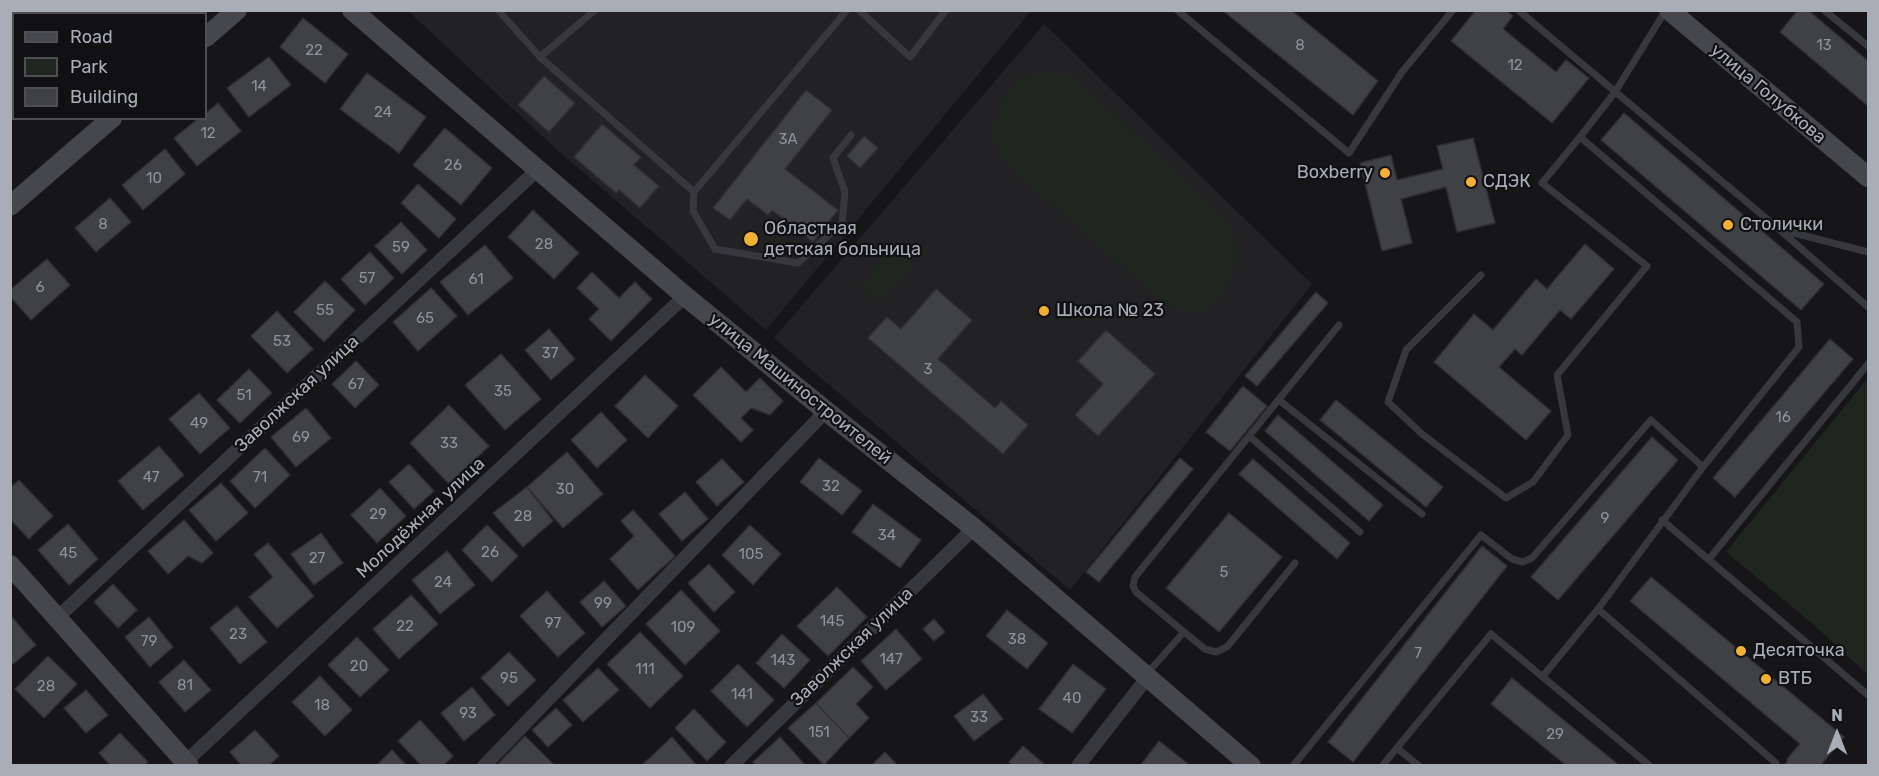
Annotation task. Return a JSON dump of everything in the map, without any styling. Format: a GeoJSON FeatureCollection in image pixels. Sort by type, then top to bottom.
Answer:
{"type":"FeatureCollection","features":[{"type":"Feature","properties":{"kind":"street"},"geometry":{"type":"LineString","coordinates":[[207,36],[237,10]]}},
{"type":"Feature","properties":{"kind":"street","name":"улица Машиностроителей"},"geometry":{"type":"LineString","coordinates":[[352,10],[536,171],[826,411],[974,528],[1251,765]]}},
{"type":"Feature","properties":{"kind":"street","name":"улица Голубкова"},"geometry":{"type":"LineString","coordinates":[[1667,10],[1869,177]]}},
{"type":"Feature","properties":{"kind":"street"},"geometry":{"type":"LineString","coordinates":[[10,206],[109,120]]}},
{"type":"Feature","properties":{"kind":"street","name":"Заволжская улица"},"geometry":{"type":"LineString","coordinates":[[57,618],[536,171]]}},
{"type":"Feature","properties":{"kind":"street","name":"Молодёжная улица"},"geometry":{"type":"LineString","coordinates":[[185,764],[685,296]]}},
{"type":"Feature","properties":{"kind":"street"},"geometry":{"type":"LineString","coordinates":[[484,765],[826,411]]}},
{"type":"Feature","properties":{"kind":"street","name":"Заволжская улица"},"geometry":{"type":"LineString","coordinates":[[731,765],[974,528]]}},
{"type":"Feature","properties":{"kind":"street"},"geometry":{"type":"LineString","coordinates":[[10,565],[185,764]]}},
{"type":"Feature","properties":{"kind":"street"},"geometry":{"type":"LineString","coordinates":[[1078,765],[1147,678]]}},
{"type":"Feature","properties":{"kind":"lane"},"geometry":{"type":"LineString","coordinates":[[498,10],[540,57],[694,192]]}},
{"type":"Feature","properties":{"kind":"lane"},"geometry":{"type":"LineString","coordinates":[[540,57],[595,10]]}},
{"type":"Feature","properties":{"kind":"lane"},"geometry":{"type":"LineString","coordinates":[[848,10],[694,192],[693,211],[715,249],[798,263],[842,223],[846,192],[833,158],[851,135]]}},
{"type":"Feature","properties":{"kind":"lane"},"geometry":{"type":"LineString","coordinates":[[858,10],[910,57],[946,10]]}},
{"type":"Feature","properties":{"kind":"lane"},"geometry":{"type":"LineString","coordinates":[[1177,10],[1349,153],[1402,72],[1453,10]]}},
{"type":"Feature","properties":{"kind":"lane"},"geometry":{"type":"LineString","coordinates":[[1518,10],[1869,307]]}},
{"type":"Feature","properties":{"kind":"lane"},"geometry":{"type":"LineString","coordinates":[[1481,275],[1407,350],[1388,402],[1422,434],[1506,498],[1533,482],[1568,435],[1557,375],[1647,266],[1542,183],[1614,92],[1667,10]]}},
{"type":"Feature","properties":{"kind":"lane"},"geometry":{"type":"LineString","coordinates":[[1824,10],[1869,46]]}},
{"type":"Feature","properties":{"kind":"lane"},"geometry":{"type":"LineString","coordinates":[[1543,676],[1598,609],[1703,466],[1799,347],[1797,322],[1580,137]]}},
{"type":"Feature","properties":{"kind":"lane"},"geometry":{"type":"LineString","coordinates":[[1780,230],[1869,252]]}},
{"type":"Feature","properties":{"kind":"lane"},"geometry":{"type":"LineString","coordinates":[[1295,563],[1227,647],[1216,652],[1205,649],[1136,592],[1132,586],[1135,577],[1340,325]]}},
{"type":"Feature","properties":{"kind":"lane"},"geometry":{"type":"LineString","coordinates":[[1709,560],[1869,364]]}},
{"type":"Feature","properties":{"kind":"lane"},"geometry":{"type":"LineString","coordinates":[[1279,400],[1422,514]]}},
{"type":"Feature","properties":{"kind":"lane"},"geometry":{"type":"LineString","coordinates":[[1293,765],[1481,535],[1512,560],[1522,562],[1532,558],[1651,420],[1703,466]]}},
{"type":"Feature","properties":{"kind":"lane"},"geometry":{"type":"LineString","coordinates":[[1249,436],[1360,532]]}},
{"type":"Feature","properties":{"kind":"lane"},"geometry":{"type":"LineString","coordinates":[[1662,520],[1869,695]]}},
{"type":"Feature","properties":{"kind":"lane"},"geometry":{"type":"LineString","coordinates":[[1598,609],[1776,763],[1774,765]]}},
{"type":"Feature","properties":{"kind":"lane"},"geometry":{"type":"LineString","coordinates":[[1147,678],[1151,669],[1184,632]]}},
{"type":"Feature","properties":{"kind":"lane"},"geometry":{"type":"LineString","coordinates":[[1382,765],[1491,634],[1650,765]]}},
{"type":"Feature","properties":{"kind":"lane"},"geometry":{"type":"LineString","coordinates":[[1397,748],[1419,765]]}},
{"type":"Feature","properties":{"kind":"shaded area","name":"Областная детская больница"},"geometry":{"type":"Polygon","coordinates":[[[408,11],[1031,11],[766,330],[555,148],[408,11]]]}},
{"type":"Feature","properties":{"kind":"shaded area","name":"Школа № 23"},"geometry":{"type":"Polygon","coordinates":[[[1044,24],[1312,284],[1070,590],[774,338],[1044,24]]]}},
{"type":"Feature","properties":{"kind":"green space"},"geometry":{"type":"Polygon","coordinates":[[[1047,72],[1072,75],[1228,220],[1235,240],[1236,264],[1229,283],[1217,299],[1201,313],[1178,310],[1158,298],[1012,169],[998,151],[994,139],[995,120],[1007,93],[1018,77],[1047,72]]]}},
{"type":"Feature","properties":{"kind":"green space"},"geometry":{"type":"Polygon","coordinates":[[[895,247],[914,264],[880,303],[860,285],[895,247]]]}},
{"type":"Feature","properties":{"kind":"green space"},"geometry":{"type":"Polygon","coordinates":[[[1868,378],[1868,675],[1814,625],[1726,552],[1868,378]]]}},
{"type":"Feature","properties":{"kind":"building"},"geometry":{"type":"Polygon","coordinates":[[[1222,10],[1291,10],[1378,81],[1353,115],[1222,10]]]}},
{"type":"Feature","properties":{"kind":"building"},"geometry":{"type":"Polygon","coordinates":[[[1476,10],[1506,10],[1513,16],[1503,29],[1556,72],[1566,60],[1589,78],[1552,123],[1451,41],[1476,10]]]}},
{"type":"Feature","properties":{"kind":"building"},"geometry":{"type":"Polygon","coordinates":[[[1798,10],[1808,10],[1868,61],[1868,106],[1780,32],[1798,10]]]}},
{"type":"Feature","properties":{"kind":"building"},"geometry":{"type":"Polygon","coordinates":[[[303,18],[348,54],[325,83],[280,47],[303,18]]]}},
{"type":"Feature","properties":{"kind":"building"},"geometry":{"type":"Polygon","coordinates":[[[269,57],[291,85],[249,117],[227,88],[269,57]]]}},
{"type":"Feature","properties":{"kind":"building"},"geometry":{"type":"Polygon","coordinates":[[[367,73],[426,117],[399,153],[340,109],[367,73]]]}},
{"type":"Feature","properties":{"kind":"building"},"geometry":{"type":"Polygon","coordinates":[[[544,76],[575,103],[549,132],[518,105],[544,76]]]}},
{"type":"Feature","properties":{"kind":"building"},"geometry":{"type":"Polygon","coordinates":[[[806,90],[832,110],[785,169],[838,210],[813,242],[772,210],[768,215],[747,199],[730,220],[713,208],[806,90]]]}},
{"type":"Feature","properties":{"kind":"building"},"geometry":{"type":"Polygon","coordinates":[[[218,103],[241,131],[197,166],[174,138],[196,120],[207,120],[207,112],[218,103]]]}},
{"type":"Feature","properties":{"kind":"building"},"geometry":{"type":"Polygon","coordinates":[[[1624,113],[1824,284],[1801,310],[1601,140],[1624,113]]]}},
{"type":"Feature","properties":{"kind":"building"},"geometry":{"type":"Polygon","coordinates":[[[602,124],[641,157],[634,165],[659,186],[640,208],[619,190],[616,193],[574,157],[602,124]]]}},
{"type":"Feature","properties":{"kind":"building"},"geometry":{"type":"Polygon","coordinates":[[[445,128],[492,168],[461,205],[413,165],[445,128]]]}},
{"type":"Feature","properties":{"kind":"building"},"geometry":{"type":"Polygon","coordinates":[[[864,136],[878,148],[860,168],[847,156],[864,136]]]}},
{"type":"Feature","properties":{"kind":"building"},"geometry":{"type":"Polygon","coordinates":[[[1473,138],[1495,223],[1457,232],[1446,187],[1401,199],[1412,243],[1382,251],[1360,163],[1391,155],[1397,180],[1443,169],[1437,146],[1473,138]]]}},
{"type":"Feature","properties":{"kind":"building"},"geometry":{"type":"Polygon","coordinates":[[[165,149],[185,174],[143,210],[122,185],[165,149]]]}},
{"type":"Feature","properties":{"kind":"building"},"geometry":{"type":"Polygon","coordinates":[[[418,184],[456,219],[439,238],[401,203],[418,184]]]}},
{"type":"Feature","properties":{"kind":"building"},"geometry":{"type":"Polygon","coordinates":[[[110,198],[131,222],[96,252],[75,228],[110,198]]]}},
{"type":"Feature","properties":{"kind":"building"},"geometry":{"type":"Polygon","coordinates":[[[533,210],[579,253],[554,279],[508,237],[533,210]]]}},
{"type":"Feature","properties":{"kind":"building"},"geometry":{"type":"Polygon","coordinates":[[[401,222],[427,250],[402,274],[375,246],[401,222]]]}},
{"type":"Feature","properties":{"kind":"building"},"geometry":{"type":"Polygon","coordinates":[[[1585,244],[1614,269],[1571,319],[1560,310],[1522,355],[1515,349],[1499,367],[1551,411],[1526,440],[1434,362],[1474,314],[1493,330],[1536,279],[1547,289],[1585,244]]]}},
{"type":"Feature","properties":{"kind":"building"},"geometry":{"type":"Polygon","coordinates":[[[485,245],[513,278],[468,315],[440,282],[485,245]]]}},
{"type":"Feature","properties":{"kind":"building"},"geometry":{"type":"Polygon","coordinates":[[[370,252],[394,278],[365,305],[341,279],[370,252]]]}},
{"type":"Feature","properties":{"kind":"building"},"geometry":{"type":"Polygon","coordinates":[[[47,259],[70,285],[31,320],[10,296],[10,290],[47,259]]]}},
{"type":"Feature","properties":{"kind":"building"},"geometry":{"type":"Polygon","coordinates":[[[592,272],[619,298],[635,282],[652,299],[611,341],[589,319],[599,309],[577,288],[592,272]]]}},
{"type":"Feature","properties":{"kind":"building"},"geometry":{"type":"Polygon","coordinates":[[[325,281],[355,310],[324,342],[294,312],[325,281]]]}},
{"type":"Feature","properties":{"kind":"building"},"geometry":{"type":"Polygon","coordinates":[[[431,288],[457,316],[418,351],[393,322],[431,288]]]}},
{"type":"Feature","properties":{"kind":"building"},"geometry":{"type":"Polygon","coordinates":[[[936,289],[972,320],[938,359],[995,408],[1001,401],[1028,425],[1003,454],[868,338],[887,317],[901,329],[936,289]]]}},
{"type":"Feature","properties":{"kind":"building"},"geometry":{"type":"Polygon","coordinates":[[[1316,292],[1328,303],[1257,386],[1245,376],[1316,292]]]}},
{"type":"Feature","properties":{"kind":"building"},"geometry":{"type":"Polygon","coordinates":[[[277,311],[313,349],[287,373],[251,336],[277,311]]]}},
{"type":"Feature","properties":{"kind":"building"},"geometry":{"type":"Polygon","coordinates":[[[549,329],[575,359],[551,380],[525,350],[549,329]]]}},
{"type":"Feature","properties":{"kind":"building"},"geometry":{"type":"Polygon","coordinates":[[[1106,330],[1155,374],[1098,436],[1075,415],[1103,384],[1078,361],[1106,330]]]}},
{"type":"Feature","properties":{"kind":"building"},"geometry":{"type":"Polygon","coordinates":[[[1830,339],[1853,359],[1735,497],[1713,478],[1830,339]]]}},
{"type":"Feature","properties":{"kind":"building"},"geometry":{"type":"Polygon","coordinates":[[[501,354],[541,399],[505,430],[465,385],[501,354]]]}},
{"type":"Feature","properties":{"kind":"building"},"geometry":{"type":"Polygon","coordinates":[[[356,361],[379,385],[355,408],[332,384],[356,361]]]}},
{"type":"Feature","properties":{"kind":"building"},"geometry":{"type":"Polygon","coordinates":[[[721,367],[746,392],[760,378],[783,401],[770,415],[751,408],[741,418],[753,430],[741,442],[693,395],[721,367]]]}},
{"type":"Feature","properties":{"kind":"building"},"geometry":{"type":"Polygon","coordinates":[[[249,369],[272,393],[240,423],[217,400],[249,369]]]}},
{"type":"Feature","properties":{"kind":"building"},"geometry":{"type":"Polygon","coordinates":[[[645,375],[678,406],[648,438],[615,406],[645,375]]]}},
{"type":"Feature","properties":{"kind":"building"},"geometry":{"type":"Polygon","coordinates":[[[1243,386],[1267,406],[1230,451],[1206,432],[1243,386]]]}},
{"type":"Feature","properties":{"kind":"building"},"geometry":{"type":"Polygon","coordinates":[[[199,393],[230,428],[200,454],[169,419],[199,393]]]}},
{"type":"Feature","properties":{"kind":"building"},"geometry":{"type":"Polygon","coordinates":[[[1336,400],[1443,487],[1426,507],[1320,420],[1336,400]]]}},
{"type":"Feature","properties":{"kind":"building"},"geometry":{"type":"Polygon","coordinates":[[[449,405],[489,446],[449,484],[410,443],[449,405]]]}},
{"type":"Feature","properties":{"kind":"building"},"geometry":{"type":"Polygon","coordinates":[[[306,408],[331,438],[296,467],[271,437],[306,408]]]}},
{"type":"Feature","properties":{"kind":"building"},"geometry":{"type":"Polygon","coordinates":[[[601,412],[627,440],[597,468],[571,440],[601,412]]]}},
{"type":"Feature","properties":{"kind":"building"},"geometry":{"type":"Polygon","coordinates":[[[1278,415],[1383,505],[1369,521],[1265,431],[1278,415]]]}},
{"type":"Feature","properties":{"kind":"building"},"geometry":{"type":"Polygon","coordinates":[[[1652,437],[1678,460],[1558,600],[1531,577],[1652,437]]]}},
{"type":"Feature","properties":{"kind":"building"},"geometry":{"type":"Polygon","coordinates":[[[159,446],[184,475],[143,510],[118,481],[159,446]]]}},
{"type":"Feature","properties":{"kind":"building"},"geometry":{"type":"Polygon","coordinates":[[[265,448],[290,475],[255,508],[230,481],[265,448]]]}},
{"type":"Feature","properties":{"kind":"building"},"geometry":{"type":"Polygon","coordinates":[[[567,452],[603,494],[563,528],[527,487],[567,452]]]}},
{"type":"Feature","properties":{"kind":"building"},"geometry":{"type":"Polygon","coordinates":[[[819,458],[862,491],[842,515],[800,482],[819,458]]]}},
{"type":"Feature","properties":{"kind":"building"},"geometry":{"type":"Polygon","coordinates":[[[1180,458],[1193,469],[1099,582],[1086,572],[1180,458]]]}},
{"type":"Feature","properties":{"kind":"building"},"geometry":{"type":"Polygon","coordinates":[[[722,459],[744,482],[717,506],[696,482],[722,459]]]}},
{"type":"Feature","properties":{"kind":"building"},"geometry":{"type":"Polygon","coordinates":[[[1253,459],[1350,543],[1337,559],[1239,474],[1253,459]]]}},
{"type":"Feature","properties":{"kind":"building"},"geometry":{"type":"Polygon","coordinates":[[[409,464],[434,491],[414,509],[389,482],[409,464]]]}},
{"type":"Feature","properties":{"kind":"building"},"geometry":{"type":"Polygon","coordinates":[[[19,480],[53,516],[29,539],[10,519],[10,488],[19,480]]]}},
{"type":"Feature","properties":{"kind":"building"},"geometry":{"type":"Polygon","coordinates":[[[221,483],[248,513],[216,541],[189,510],[221,483]]]}},
{"type":"Feature","properties":{"kind":"building"},"geometry":{"type":"Polygon","coordinates":[[[527,487],[553,521],[523,547],[493,513],[527,487]]]}},
{"type":"Feature","properties":{"kind":"building"},"geometry":{"type":"Polygon","coordinates":[[[380,488],[406,516],[377,543],[351,515],[380,488]]]}},
{"type":"Feature","properties":{"kind":"building"},"geometry":{"type":"Polygon","coordinates":[[[685,492],[708,519],[682,541],[659,514],[685,492]]]}},
{"type":"Feature","properties":{"kind":"building"},"geometry":{"type":"Polygon","coordinates":[[[873,504],[921,540],[900,568],[852,532],[873,504]]]}},
{"type":"Feature","properties":{"kind":"building"},"geometry":{"type":"Polygon","coordinates":[[[633,510],[675,556],[638,590],[610,559],[634,536],[621,521],[633,510]]]}},
{"type":"Feature","properties":{"kind":"building"},"geometry":{"type":"Polygon","coordinates":[[[1229,513],[1282,557],[1219,632],[1166,588],[1229,513]]]}},
{"type":"Feature","properties":{"kind":"building"},"geometry":{"type":"Polygon","coordinates":[[[184,520],[213,553],[202,563],[188,556],[168,574],[148,551],[184,520]]]}},
{"type":"Feature","properties":{"kind":"building"},"geometry":{"type":"Polygon","coordinates":[[[68,524],[98,559],[69,585],[38,550],[68,524]]]}},
{"type":"Feature","properties":{"kind":"building"},"geometry":{"type":"Polygon","coordinates":[[[487,525],[518,556],[492,582],[462,550],[487,525]]]}},
{"type":"Feature","properties":{"kind":"building"},"geometry":{"type":"Polygon","coordinates":[[[750,525],[781,554],[753,585],[722,555],[750,525]]]}},
{"type":"Feature","properties":{"kind":"building"},"geometry":{"type":"Polygon","coordinates":[[[321,533],[343,563],[314,585],[291,554],[321,533]]]}},
{"type":"Feature","properties":{"kind":"building"},"geometry":{"type":"Polygon","coordinates":[[[268,543],[314,596],[277,628],[249,597],[273,577],[254,554],[268,543]]]}},
{"type":"Feature","properties":{"kind":"building"},"geometry":{"type":"Polygon","coordinates":[[[1482,546],[1507,566],[1353,762],[1328,742],[1482,546]]]}},
{"type":"Feature","properties":{"kind":"building"},"geometry":{"type":"Polygon","coordinates":[[[447,551],[475,585],[440,614],[412,580],[447,551]]]}},
{"type":"Feature","properties":{"kind":"building"},"geometry":{"type":"Polygon","coordinates":[[[709,564],[735,592],[714,612],[688,583],[709,564]]]}},
{"type":"Feature","properties":{"kind":"building"},"geometry":{"type":"Polygon","coordinates":[[[1651,577],[1844,737],[1820,766],[1784,766],[1800,744],[1630,601],[1651,577]]]}},
{"type":"Feature","properties":{"kind":"building"},"geometry":{"type":"Polygon","coordinates":[[[604,581],[626,606],[602,627],[580,602],[604,581]]]}},
{"type":"Feature","properties":{"kind":"building"},"geometry":{"type":"Polygon","coordinates":[[[113,584],[137,610],[118,628],[94,602],[113,584]]]}},
{"type":"Feature","properties":{"kind":"building"},"geometry":{"type":"Polygon","coordinates":[[[837,587],[867,617],[828,656],[797,626],[837,587]]]}},
{"type":"Feature","properties":{"kind":"building"},"geometry":{"type":"Polygon","coordinates":[[[681,590],[720,631],[685,665],[646,624],[681,590]]]}},
{"type":"Feature","properties":{"kind":"building"},"geometry":{"type":"Polygon","coordinates":[[[547,591],[585,633],[558,657],[520,616],[547,591]]]}},
{"type":"Feature","properties":{"kind":"building"},"geometry":{"type":"Polygon","coordinates":[[[411,595],[438,624],[399,659],[373,629],[411,595]]]}},
{"type":"Feature","properties":{"kind":"building"},"geometry":{"type":"Polygon","coordinates":[[[237,606],[267,642],[240,664],[210,628],[237,606]]]}},
{"type":"Feature","properties":{"kind":"building"},"geometry":{"type":"Polygon","coordinates":[[[1007,610],[1048,643],[1027,669],[986,636],[1007,610]]]}},
{"type":"Feature","properties":{"kind":"building"},"geometry":{"type":"Polygon","coordinates":[[[10,615],[36,645],[13,664],[10,662],[10,615]]]}},
{"type":"Feature","properties":{"kind":"building"},"geometry":{"type":"Polygon","coordinates":[[[149,617],[173,647],[150,667],[125,637],[149,617]]]}},
{"type":"Feature","properties":{"kind":"building"},"geometry":{"type":"Polygon","coordinates":[[[934,619],[945,632],[934,641],[923,629],[934,619]]]}},
{"type":"Feature","properties":{"kind":"building"},"geometry":{"type":"Polygon","coordinates":[[[896,629],[922,659],[886,690],[861,661],[896,629]]]}},
{"type":"Feature","properties":{"kind":"building"},"geometry":{"type":"Polygon","coordinates":[[[640,632],[683,676],[650,708],[607,664],[640,632]]]}},
{"type":"Feature","properties":{"kind":"building"},"geometry":{"type":"Polygon","coordinates":[[[782,634],[810,660],[784,688],[756,663],[782,634]]]}},
{"type":"Feature","properties":{"kind":"building"},"geometry":{"type":"Polygon","coordinates":[[[357,637],[389,670],[360,697],[328,665],[357,637]]]}},
{"type":"Feature","properties":{"kind":"building"},"geometry":{"type":"Polygon","coordinates":[[[509,652],[536,680],[508,706],[481,678],[509,652]]]}},
{"type":"Feature","properties":{"kind":"building"},"geometry":{"type":"Polygon","coordinates":[[[48,656],[77,684],[44,718],[15,689],[48,656]]]}},
{"type":"Feature","properties":{"kind":"building"},"geometry":{"type":"Polygon","coordinates":[[[184,660],[211,690],[185,712],[159,682],[184,660]]]}},
{"type":"Feature","properties":{"kind":"building"},"geometry":{"type":"Polygon","coordinates":[[[738,664],[774,700],[747,727],[711,691],[738,664]]]}},
{"type":"Feature","properties":{"kind":"building"},"geometry":{"type":"Polygon","coordinates":[[[1073,664],[1106,689],[1072,733],[1039,709],[1073,664]]]}},
{"type":"Feature","properties":{"kind":"building"},"geometry":{"type":"Polygon","coordinates":[[[853,667],[873,687],[856,704],[869,718],[849,738],[816,703],[853,667]]]}},
{"type":"Feature","properties":{"kind":"building"},"geometry":{"type":"Polygon","coordinates":[[[598,668],[619,690],[583,722],[563,700],[598,668]]]}},
{"type":"Feature","properties":{"kind":"building"},"geometry":{"type":"Polygon","coordinates":[[[320,676],[352,710],[325,736],[292,702],[320,676]]]}},
{"type":"Feature","properties":{"kind":"building"},"geometry":{"type":"Polygon","coordinates":[[[1512,678],[1620,766],[1567,766],[1491,704],[1512,678]]]}},
{"type":"Feature","properties":{"kind":"building"},"geometry":{"type":"Polygon","coordinates":[[[472,687],[495,715],[464,741],[441,713],[472,687]]]}},
{"type":"Feature","properties":{"kind":"building"},"geometry":{"type":"Polygon","coordinates":[[[86,690],[108,715],[86,733],[64,708],[86,690]]]}},
{"type":"Feature","properties":{"kind":"building"},"geometry":{"type":"Polygon","coordinates":[[[983,694],[1003,719],[974,741],[954,716],[983,694]]]}},
{"type":"Feature","properties":{"kind":"building"},"geometry":{"type":"Polygon","coordinates":[[[816,703],[849,738],[824,765],[788,728],[816,703]]]}},
{"type":"Feature","properties":{"kind":"building"},"geometry":{"type":"Polygon","coordinates":[[[556,708],[572,725],[548,747],[532,730],[556,708]]]}},
{"type":"Feature","properties":{"kind":"building"},"geometry":{"type":"Polygon","coordinates":[[[694,709],[726,742],[707,761],[675,728],[694,709]]]}},
{"type":"Feature","properties":{"kind":"building"},"geometry":{"type":"Polygon","coordinates":[[[420,720],[453,756],[443,766],[422,766],[398,741],[420,720]]]}},
{"type":"Feature","properties":{"kind":"building"},"geometry":{"type":"Polygon","coordinates":[[[255,730],[279,756],[268,766],[242,766],[230,752],[255,730]]]}},
{"type":"Feature","properties":{"kind":"building"},"geometry":{"type":"Polygon","coordinates":[[[120,733],[148,762],[144,766],[111,766],[99,753],[120,733]]]}},
{"type":"Feature","properties":{"kind":"building"},"geometry":{"type":"Polygon","coordinates":[[[525,736],[555,766],[528,766],[526,764],[524,766],[496,766],[525,736]]]}},
{"type":"Feature","properties":{"kind":"building"},"geometry":{"type":"Polygon","coordinates":[[[672,737],[697,766],[641,766],[672,737]]]}},
{"type":"Feature","properties":{"kind":"building"},"geometry":{"type":"Polygon","coordinates":[[[780,737],[806,766],[756,766],[753,762],[780,737]]]}},
{"type":"Feature","properties":{"kind":"building"},"geometry":{"type":"Polygon","coordinates":[[[1159,741],[1191,766],[1140,766],[1159,741]]]}},
{"type":"Feature","properties":{"kind":"building"},"geometry":{"type":"Polygon","coordinates":[[[1023,746],[1045,766],[1013,766],[1009,762],[1023,746]]]}},
{"type":"Feature","properties":{"kind":"building"},"geometry":{"type":"Polygon","coordinates":[[[392,750],[407,766],[376,766],[392,750]]]}},
{"type":"Feature","properties":{"kind":"building"},"geometry":{"type":"Polygon","coordinates":[[[885,752],[898,766],[871,766],[885,752]]]}},
{"type":"Feature","properties":{"kind":"place","name":"Boxberry"},"geometry":{"type":"Point","coordinates":[1385,173]}},
{"type":"Feature","properties":{"kind":"place","name":"СДЭК"},"geometry":{"type":"Point","coordinates":[1471,182]}},
{"type":"Feature","properties":{"kind":"place","name":"Столички"},"geometry":{"type":"Point","coordinates":[1728,225]}},
{"type":"Feature","properties":{"kind":"place","name":"Областная детская больница"},"geometry":{"type":"Point","coordinates":[751,239]}},
{"type":"Feature","properties":{"kind":"place","name":"Школа № 23"},"geometry":{"type":"Point","coordinates":[1044,311]}},
{"type":"Feature","properties":{"kind":"place","name":"Десяточка"},"geometry":{"type":"Point","coordinates":[1741,651]}},
{"type":"Feature","properties":{"kind":"place","name":"ВТБ"},"geometry":{"type":"Point","coordinates":[1766,679]}}]}
